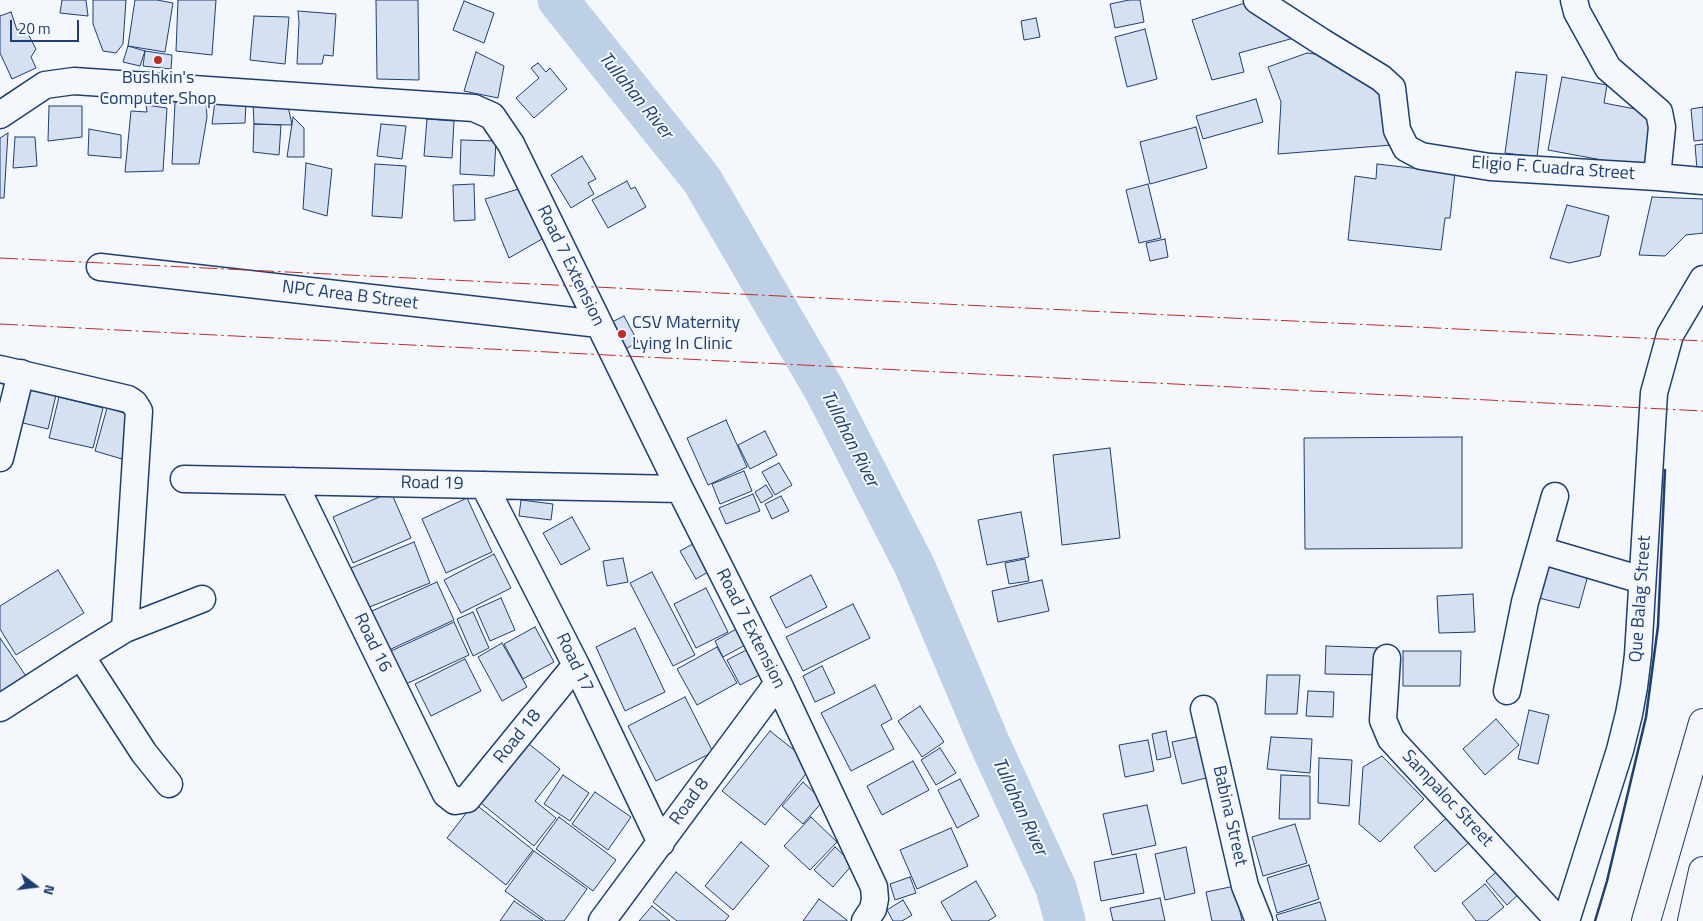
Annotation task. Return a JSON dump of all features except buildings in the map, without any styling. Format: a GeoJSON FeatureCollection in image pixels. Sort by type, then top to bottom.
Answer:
{"type":"FeatureCollection","features":[{"type":"Feature","properties":{"kind":"highway"},"geometry":{"type":"LineString","coordinates":[[1646,921],[1703,723]]}},
{"type":"Feature","properties":{"kind":"highway"},"geometry":{"type":"LineString","coordinates":[[1688,921],[1703,873]]}},
{"type":"Feature","properties":{"kind":"highway"},"geometry":{"type":"LineString","coordinates":[[1692,921],[1703,873]]}},
{"type":"Feature","properties":{"kind":"street","name":"Eligio F. Cuadra Street"},"geometry":{"type":"LineString","coordinates":[[1257,0],[1382,78],[1392,88],[1398,130],[1406,148],[1421,156],[1490,167],[1703,181]]}},
{"type":"Feature","properties":{"kind":"street"},"geometry":{"type":"LineString","coordinates":[[1574,0],[1577,12],[1608,68],[1658,112],[1662,127],[1658,177]]}},
{"type":"Feature","properties":{"kind":"street","name":"Road 7 Extension"},"geometry":{"type":"LineString","coordinates":[[0,115],[44,85],[74,81],[474,108],[492,116],[511,144],[680,489],[778,683],[874,887],[870,910]]}},
{"type":"Feature","properties":{"kind":"street","name":"NPC Area B Street"},"geometry":{"type":"LineString","coordinates":[[100,267],[599,324]]}},
{"type":"Feature","properties":{"kind":"street","name":"Que Balag Street"},"geometry":{"type":"LineString","coordinates":[[1566,921],[1620,750],[1629,714],[1638,655],[1654,393],[1670,335],[1703,279]]}},
{"type":"Feature","properties":{"kind":"street"},"geometry":{"type":"LineString","coordinates":[[0,458],[11,371],[128,399],[134,403],[139,411],[125,629]]}},
{"type":"Feature","properties":{"kind":"street","name":"Road 19"},"geometry":{"type":"LineString","coordinates":[[184,479],[680,489]]}},
{"type":"Feature","properties":{"kind":"street","name":"Road 16"},"geometry":{"type":"LineString","coordinates":[[293,481],[446,794],[455,801]]}},
{"type":"Feature","properties":{"kind":"street","name":"Road 17"},"geometry":{"type":"LineString","coordinates":[[484,485],[576,665],[661,843]]}},
{"type":"Feature","properties":{"kind":"street"},"geometry":{"type":"LineString","coordinates":[[1508,691],[1525,602],[1555,496]]}},
{"type":"Feature","properties":{"kind":"street"},"geometry":{"type":"LineString","coordinates":[[1540,550],[1642,580]]}},
{"type":"Feature","properties":{"kind":"street"},"geometry":{"type":"LineString","coordinates":[[0,708],[125,629],[202,599]]}},
{"type":"Feature","properties":{"kind":"street"},"geometry":{"type":"LineString","coordinates":[[81,656],[144,753],[169,784]]}},
{"type":"Feature","properties":{"kind":"street","name":"Sampaloc Street"},"geometry":{"type":"LineString","coordinates":[[1386,658],[1383,720],[1392,738],[1559,921]]}},
{"type":"Feature","properties":{"kind":"street","name":"Road 18"},"geometry":{"type":"LineString","coordinates":[[455,801],[467,799],[576,665]]}},
{"type":"Feature","properties":{"kind":"street","name":"Road 8"},"geometry":{"type":"LineString","coordinates":[[602,921],[778,683]]}},
{"type":"Feature","properties":{"kind":"street","name":"Babina Street"},"geometry":{"type":"LineString","coordinates":[[1204,709],[1245,886],[1259,921]]}},
{"type":"Feature","properties":{"kind":"waterway","name":"Tullahan River"},"geometry":{"type":"LineString","coordinates":[[558,0],[702,180],[825,391],[915,567],[989,742],[1056,888],[1065,921]]}},
{"type":"Feature","properties":{"kind":"wall"},"geometry":{"type":"LineString","coordinates":[[1595,921],[1607,881],[1646,717],[1658,626],[1665,470]]}},
{"type":"Feature","properties":{"kind":"power"},"geometry":{"type":"LineString","coordinates":[[0,258],[1703,341]]}},
{"type":"Feature","properties":{"kind":"power"},"geometry":{"type":"LineString","coordinates":[[0,324],[1703,411]]}},
{"type":"Feature","properties":{"kind":"place","name":"Bushkin's Computer Shop"},"geometry":{"type":"Point","coordinates":[158,60]}},
{"type":"Feature","properties":{"kind":"place","name":"CSV Maternity Lying In Clinic"},"geometry":{"type":"Point","coordinates":[622,334]}}]}
